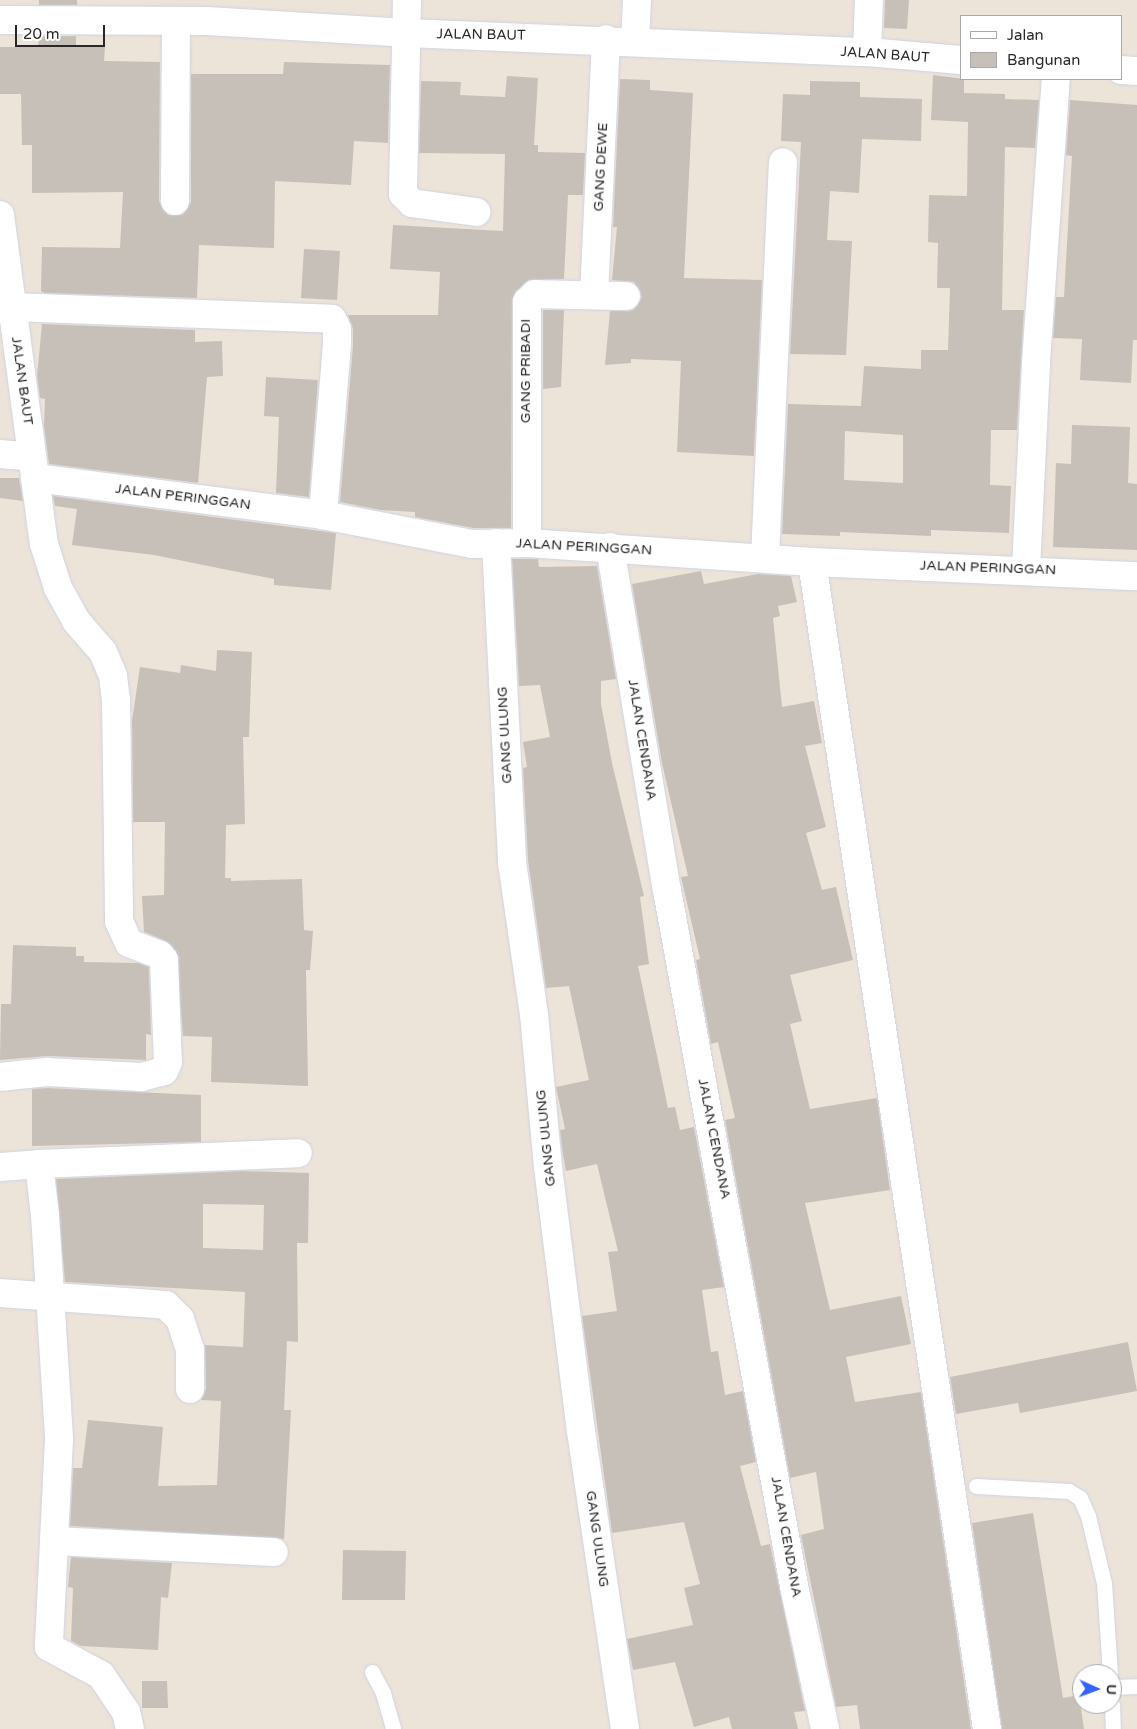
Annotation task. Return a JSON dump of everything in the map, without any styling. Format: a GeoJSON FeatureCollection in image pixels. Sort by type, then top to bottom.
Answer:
{"type":"FeatureCollection","features":[{"type":"Feature","properties":{"kind":"street"},"geometry":{"type":"LineString","coordinates":[[407,0],[403,194],[412,202],[476,212]]}},
{"type":"Feature","properties":{"kind":"street"},"geometry":{"type":"LineString","coordinates":[[635,42],[637,0]]}},
{"type":"Feature","properties":{"kind":"street"},"geometry":{"type":"LineString","coordinates":[[867,52],[869,0]]}},
{"type":"Feature","properties":{"kind":"street","name":"JALAN BAUT"},"geometry":{"type":"LineString","coordinates":[[0,20],[36,10],[176,22],[207,11],[407,33],[606,39],[635,42],[867,52],[960,60]]}},
{"type":"Feature","properties":{"kind":"street"},"geometry":{"type":"LineString","coordinates":[[175,201],[176,22]]}},
{"type":"Feature","properties":{"kind":"street","name":"GANG DEWE"},"geometry":{"type":"LineString","coordinates":[[594,295],[606,39]]}},
{"type":"Feature","properties":{"kind":"street"},"geometry":{"type":"LineString","coordinates":[[1122,70],[1137,71]]}},
{"type":"Feature","properties":{"kind":"street"},"geometry":{"type":"LineString","coordinates":[[1026,569],[1056,80]]}},
{"type":"Feature","properties":{"kind":"street"},"geometry":{"type":"LineString","coordinates":[[765,557],[783,162]]}},
{"type":"Feature","properties":{"kind":"street","name":"JALAN BAUT"},"geometry":{"type":"LineString","coordinates":[[0,215],[44,544],[58,588],[76,621],[102,652],[113,676],[116,699],[119,921],[130,943],[160,955],[164,960],[168,1062],[164,1071],[141,1077],[47,1072],[0,1077]]}},
{"type":"Feature","properties":{"kind":"street","name":"GANG PRIBADI"},"geometry":{"type":"LineString","coordinates":[[527,542],[527,302],[536,294],[626,296]]}},
{"type":"Feature","properties":{"kind":"street"},"geometry":{"type":"LineString","coordinates":[[11,307],[332,319],[337,329],[337,344],[324,515]]}},
{"type":"Feature","properties":{"kind":"street","name":"JALAN PERINGGAN"},"geometry":{"type":"LineString","coordinates":[[0,454],[34,467],[324,515],[472,544],[527,542],[765,557],[812,562],[1026,569],[1137,576]]}},
{"type":"Feature","properties":{"kind":"street","name":"GANG ULUNG"},"geometry":{"type":"LineString","coordinates":[[496,544],[512,862],[534,1014],[548,1168],[581,1430],[625,1729]]}},
{"type":"Feature","properties":{"kind":"street","name":"JALAN CENDANA"},"geometry":{"type":"LineString","coordinates":[[610,547],[666,890],[795,1591],[825,1729]]}},
{"type":"Feature","properties":{"kind":"street"},"geometry":{"type":"LineString","coordinates":[[812,562],[987,1729]]}},
{"type":"Feature","properties":{"kind":"street"},"geometry":{"type":"LineString","coordinates":[[0,1167],[298,1153]]}},
{"type":"Feature","properties":{"kind":"street"},"geometry":{"type":"LineString","coordinates":[[39,1164],[59,1439],[49,1646],[102,1675],[126,1712],[130,1729]]}},
{"type":"Feature","properties":{"kind":"street"},"geometry":{"type":"LineString","coordinates":[[0,1293],[50,1295],[166,1305],[180,1319],[190,1349],[190,1388]]}},
{"type":"Feature","properties":{"kind":"street"},"geometry":{"type":"LineString","coordinates":[[54,1541],[274,1552]]}},
{"type":"Feature","properties":{"kind":"lane"},"geometry":{"type":"LineString","coordinates":[[976,1486],[1068,1491],[1080,1498],[1088,1516],[1104,1583],[1109,1664]]}},
{"type":"Feature","properties":{"kind":"lane"},"geometry":{"type":"LineString","coordinates":[[372,1672],[383,1694],[393,1729]]}},
{"type":"Feature","properties":{"kind":"lane"},"geometry":{"type":"LineString","coordinates":[[1122,1687],[1137,1686]]}},
{"type":"Feature","properties":{"kind":"lane"},"geometry":{"type":"LineString","coordinates":[[1113,1714],[1114,1729]]}},
{"type":"Feature","properties":{"kind":"building"},"geometry":{"type":"Polygon","coordinates":[[[39,0],[77,0],[77,5],[39,5],[39,0]]]}},
{"type":"Feature","properties":{"kind":"building"},"geometry":{"type":"Polygon","coordinates":[[[885,0],[909,0],[907,29],[884,28],[885,0]]]}},
{"type":"Feature","properties":{"kind":"building"},"geometry":{"type":"Polygon","coordinates":[[[39,36],[76,36],[76,46],[105,47],[104,61],[160,62],[159,201],[168,215],[182,215],[191,202],[191,74],[283,74],[284,62],[390,65],[388,143],[354,141],[351,185],[275,181],[274,248],[199,245],[197,298],[44,293],[41,291],[42,247],[120,248],[123,192],[32,193],[32,145],[22,145],[21,94],[0,94],[0,47],[38,47],[39,36]]]}},
{"type":"Feature","properties":{"kind":"building"},"geometry":{"type":"Polygon","coordinates":[[[933,75],[964,80],[964,93],[1005,94],[1005,99],[1039,100],[1035,148],[1005,147],[1002,310],[1024,310],[1017,430],[991,430],[990,485],[1011,486],[1009,533],[931,530],[931,536],[840,532],[840,536],[782,534],[788,404],[861,406],[864,366],[921,369],[921,350],[948,350],[950,288],[937,288],[938,243],[928,242],[929,195],[967,196],[968,122],[931,120],[933,75]],[[845,431],[844,480],[903,483],[903,435],[845,431]]]}},
{"type":"Feature","properties":{"kind":"building"},"geometry":{"type":"Polygon","coordinates":[[[507,76],[538,78],[534,145],[538,145],[538,152],[585,153],[583,195],[568,195],[564,279],[529,280],[516,291],[512,301],[511,528],[473,528],[415,517],[415,512],[380,510],[340,502],[353,345],[353,329],[348,315],[438,315],[440,272],[390,269],[393,225],[503,231],[505,154],[419,153],[421,81],[461,82],[460,95],[505,97],[507,76]]]}},
{"type":"Feature","properties":{"kind":"building"},"geometry":{"type":"Polygon","coordinates":[[[620,79],[650,80],[650,90],[693,93],[684,278],[762,280],[754,456],[677,452],[681,361],[631,359],[631,363],[605,365],[610,311],[633,310],[642,297],[634,282],[612,280],[617,227],[613,227],[620,79]]]}},
{"type":"Feature","properties":{"kind":"building"},"geometry":{"type":"Polygon","coordinates":[[[810,81],[860,82],[860,97],[922,99],[921,141],[862,139],[859,193],[830,191],[827,240],[852,241],[846,355],[790,354],[801,142],[781,141],[783,94],[810,95],[810,81]]]}},
{"type":"Feature","properties":{"kind":"building"},"geometry":{"type":"Polygon","coordinates":[[[1070,100],[1137,105],[1137,340],[1133,340],[1131,383],[1080,380],[1082,339],[1053,338],[1056,297],[1064,297],[1072,156],[1066,155],[1070,100]]]}},
{"type":"Feature","properties":{"kind":"building"},"geometry":{"type":"Polygon","coordinates":[[[304,249],[340,251],[337,300],[301,298],[304,249]]]}},
{"type":"Feature","properties":{"kind":"building"},"geometry":{"type":"Polygon","coordinates":[[[543,310],[564,310],[561,387],[543,389],[543,310]]]}},
{"type":"Feature","properties":{"kind":"building"},"geometry":{"type":"Polygon","coordinates":[[[42,324],[195,330],[195,342],[222,341],[223,376],[207,377],[198,483],[49,464],[44,426],[45,399],[40,398],[37,376],[42,324]]]}},
{"type":"Feature","properties":{"kind":"building"},"geometry":{"type":"Polygon","coordinates":[[[266,377],[318,380],[309,497],[276,493],[279,417],[264,416],[266,377]]]}},
{"type":"Feature","properties":{"kind":"building"},"geometry":{"type":"Polygon","coordinates":[[[1072,425],[1130,427],[1128,483],[1137,484],[1137,550],[1053,547],[1056,463],[1071,464],[1072,425]]]}},
{"type":"Feature","properties":{"kind":"building"},"geometry":{"type":"Polygon","coordinates":[[[0,478],[19,478],[23,501],[0,498],[0,478]]]}},
{"type":"Feature","properties":{"kind":"building"},"geometry":{"type":"Polygon","coordinates":[[[53,496],[336,533],[331,590],[274,585],[274,579],[154,555],[72,545],[77,509],[55,506],[53,496]]]}},
{"type":"Feature","properties":{"kind":"building"},"geometry":{"type":"Polygon","coordinates":[[[512,559],[538,559],[539,567],[597,566],[616,679],[601,681],[601,704],[612,763],[644,896],[640,897],[649,964],[638,966],[668,1108],[675,1107],[680,1130],[694,1127],[724,1287],[702,1290],[711,1352],[718,1351],[725,1395],[743,1391],[756,1462],[740,1466],[761,1546],[770,1544],[805,1711],[794,1712],[798,1729],[732,1729],[729,1717],[694,1727],[675,1662],[633,1670],[627,1639],[693,1625],[684,1588],[700,1584],[684,1522],[612,1533],[582,1316],[617,1311],[608,1252],[618,1251],[597,1164],[566,1171],[563,1155],[560,1130],[565,1129],[556,1087],[589,1080],[569,986],[546,988],[528,860],[523,768],[527,767],[523,742],[550,737],[540,685],[519,686],[512,559]]]}},
{"type":"Feature","properties":{"kind":"building"},"geometry":{"type":"Polygon","coordinates":[[[701,571],[704,584],[758,574],[791,576],[797,602],[778,606],[780,616],[773,618],[782,707],[814,701],[822,743],[805,746],[826,827],[806,833],[822,890],[836,887],[853,960],[790,975],[802,1021],[790,1024],[810,1109],[877,1098],[890,1190],[805,1203],[830,1310],[901,1296],[911,1344],[846,1357],[855,1402],[921,1392],[971,1729],[860,1729],[857,1705],[836,1707],[801,1535],[824,1529],[816,1472],[790,1478],[725,1120],[735,1118],[718,1042],[711,1044],[696,960],[700,959],[681,877],[688,876],[662,763],[632,584],[701,571]]]}},
{"type":"Feature","properties":{"kind":"building"},"geometry":{"type":"Polygon","coordinates":[[[217,650],[252,652],[249,737],[243,737],[245,824],[226,825],[225,878],[231,878],[231,881],[302,879],[304,930],[313,931],[310,970],[306,970],[308,1086],[211,1082],[212,1037],[183,1036],[176,951],[166,941],[144,932],[142,896],[164,895],[165,822],[133,822],[132,721],[140,667],[180,673],[181,665],[216,671],[217,650]]]}},
{"type":"Feature","properties":{"kind":"building"},"geometry":{"type":"Polygon","coordinates":[[[13,945],[76,947],[76,956],[84,956],[84,962],[138,963],[149,967],[151,1035],[146,1034],[146,1060],[48,1056],[0,1060],[1,1004],[11,1004],[13,945]]]}},
{"type":"Feature","properties":{"kind":"building"},"geometry":{"type":"Polygon","coordinates":[[[47,1088],[201,1095],[201,1142],[32,1146],[32,1089],[47,1088]]]}},
{"type":"Feature","properties":{"kind":"building"},"geometry":{"type":"Polygon","coordinates":[[[243,1171],[309,1173],[308,1243],[297,1243],[298,1342],[287,1341],[284,1410],[291,1410],[284,1539],[70,1526],[73,1468],[82,1468],[88,1420],[163,1427],[158,1486],[217,1485],[221,1401],[201,1400],[206,1389],[205,1345],[243,1347],[245,1292],[65,1282],[56,1179],[243,1171]],[[203,1204],[203,1248],[263,1250],[264,1205],[203,1204]]]}},
{"type":"Feature","properties":{"kind":"building"},"geometry":{"type":"Polygon","coordinates":[[[1128,1342],[1137,1391],[1020,1413],[1018,1403],[956,1414],[950,1377],[1128,1342]]]}},
{"type":"Feature","properties":{"kind":"building"},"geometry":{"type":"Polygon","coordinates":[[[1033,1513],[1063,1698],[1072,1696],[1072,1714],[1082,1714],[1084,1729],[1002,1729],[972,1523],[1033,1513]]]}},
{"type":"Feature","properties":{"kind":"building"},"geometry":{"type":"Polygon","coordinates":[[[343,1550],[406,1551],[405,1600],[342,1600],[343,1550]]]}},
{"type":"Feature","properties":{"kind":"building"},"geometry":{"type":"Polygon","coordinates":[[[71,1557],[172,1563],[168,1598],[161,1597],[158,1650],[81,1646],[71,1641],[73,1588],[68,1587],[71,1557]]]}},
{"type":"Feature","properties":{"kind":"building"},"geometry":{"type":"Polygon","coordinates":[[[142,1681],[167,1681],[168,1708],[142,1708],[142,1681]]]}}]}
